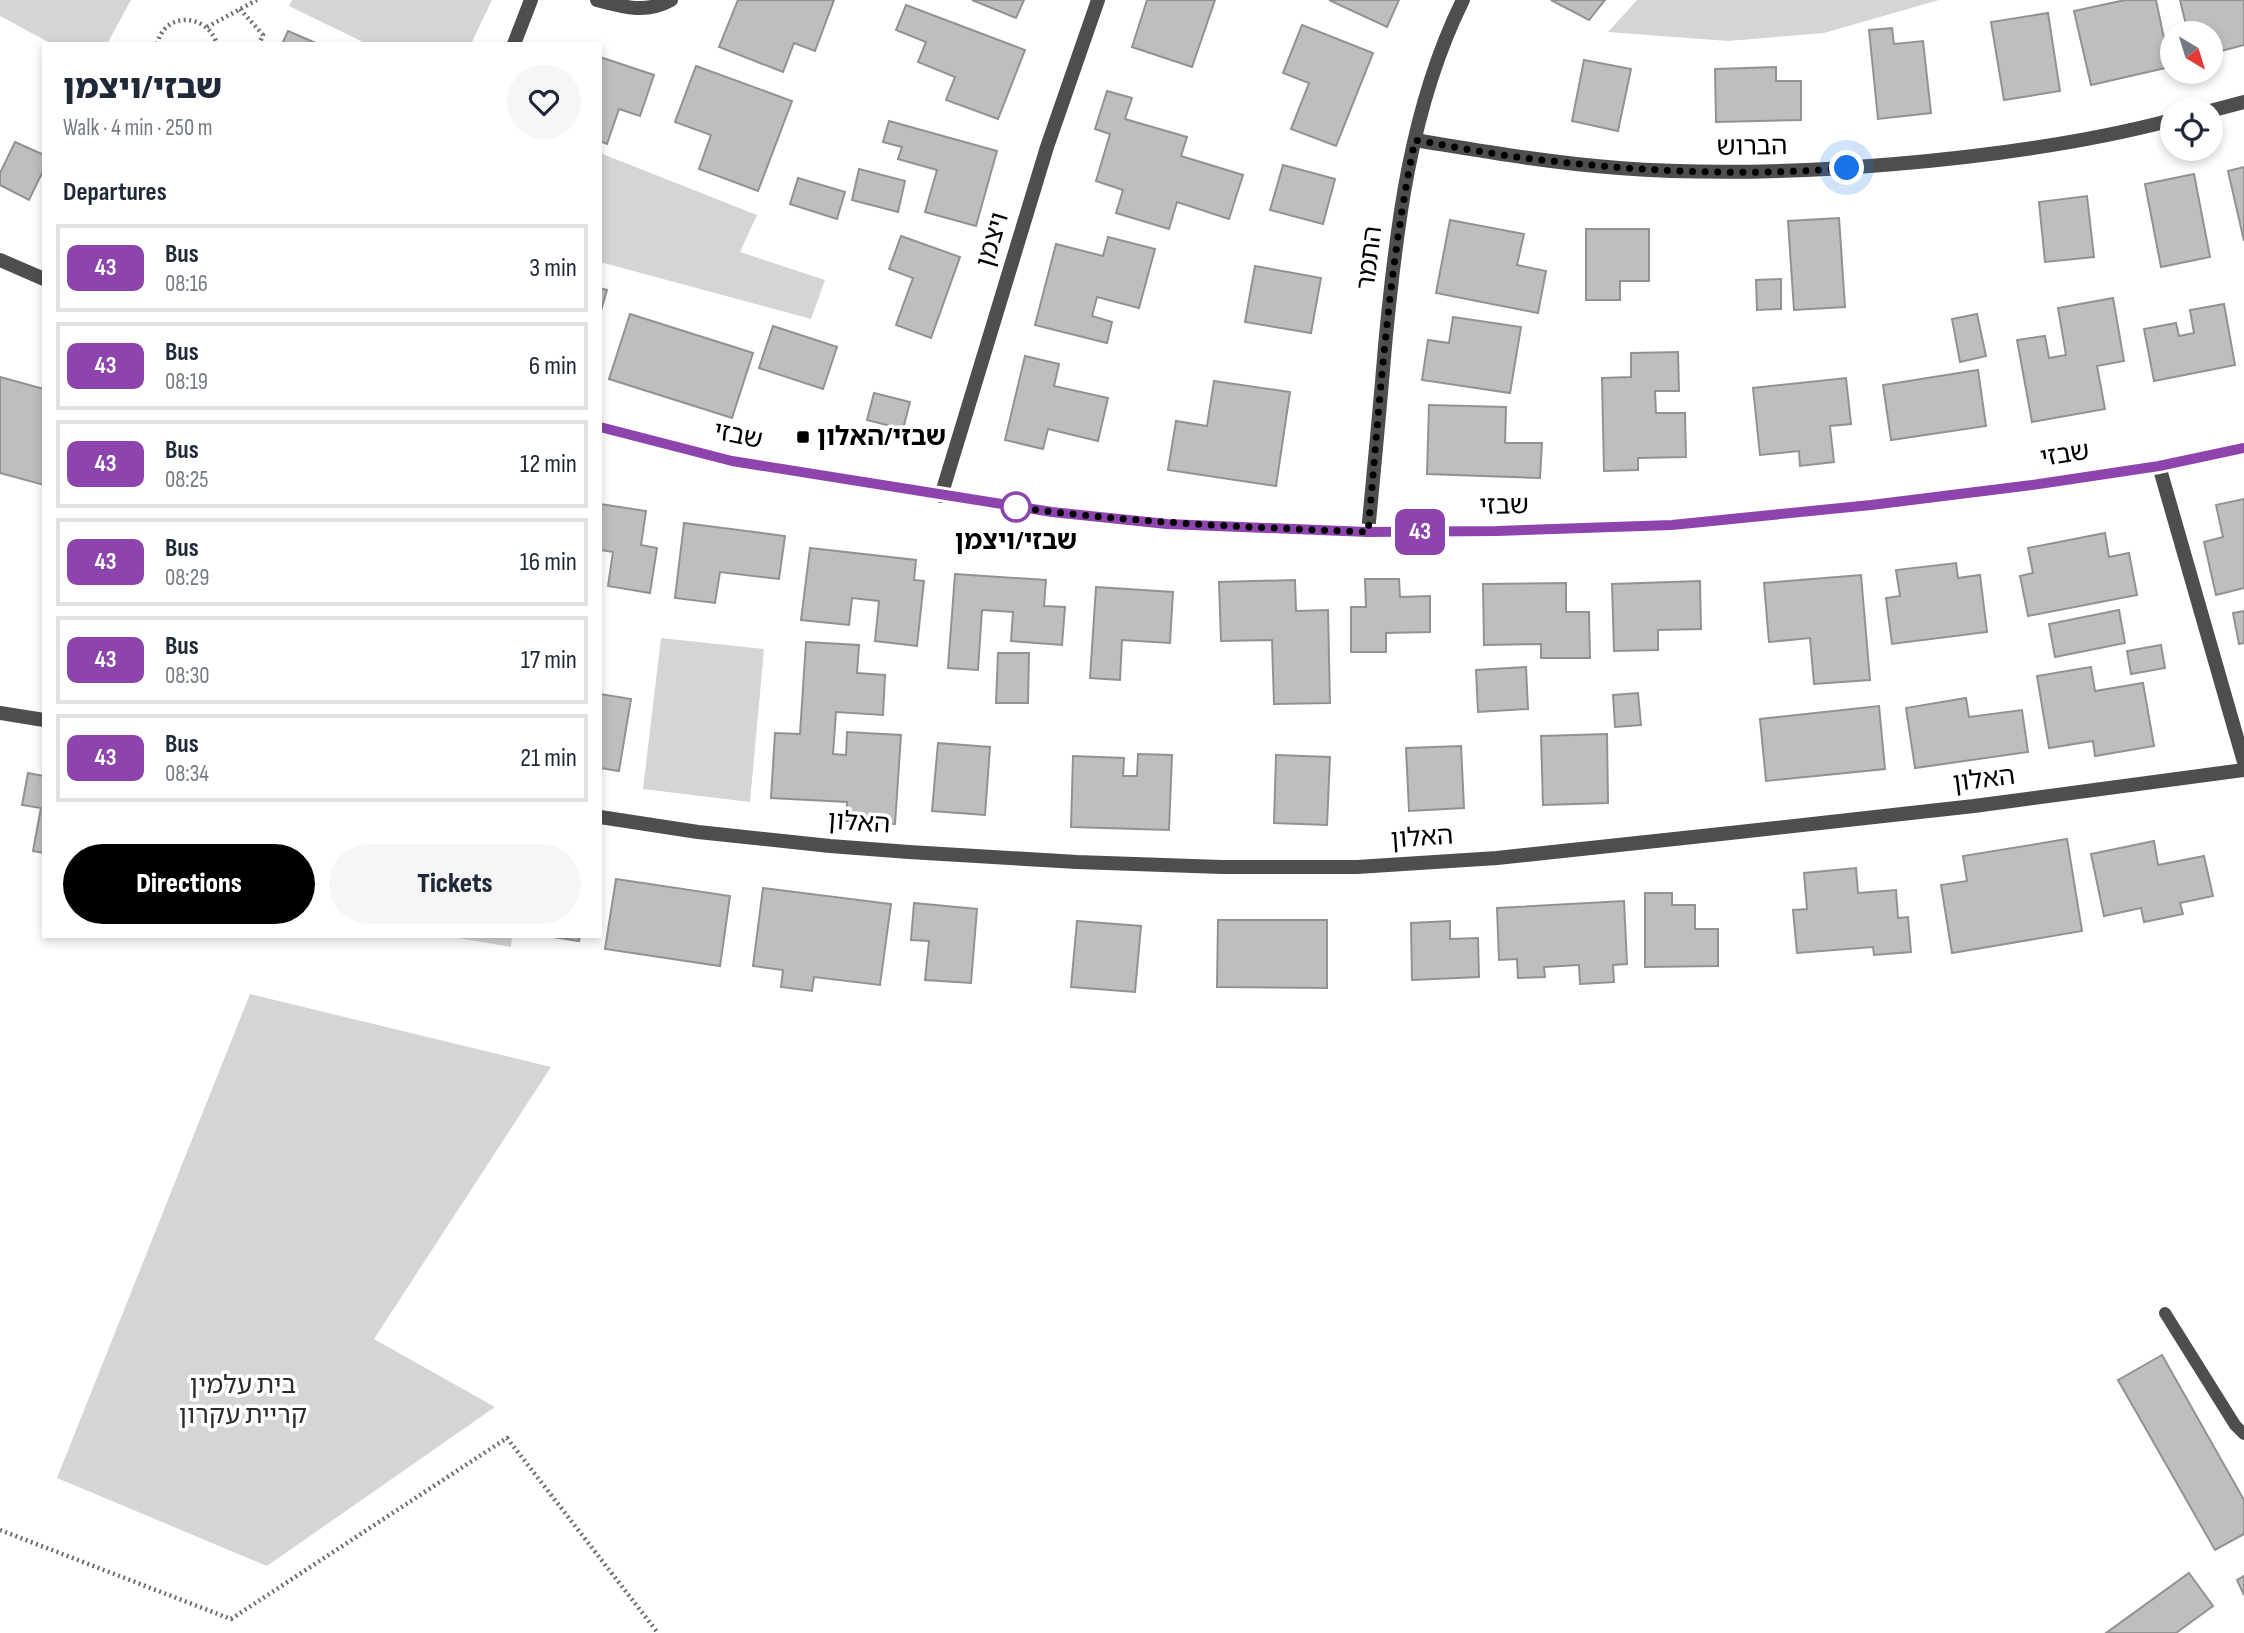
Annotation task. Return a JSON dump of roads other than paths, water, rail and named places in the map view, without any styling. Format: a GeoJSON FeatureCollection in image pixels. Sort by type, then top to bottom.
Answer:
{"type":"FeatureCollection","features":[{"type":"Feature","properties":{"kind":"street"},"geometry":{"type":"LineString","coordinates":[[515,42],[531,0]]}},
{"type":"Feature","properties":{"kind":"street"},"geometry":{"type":"LineString","coordinates":[[597,0],[629,9],[651,8],[671,0]]}},
{"type":"Feature","properties":{"kind":"street","name":"ויצמן"},"geometry":{"type":"LineString","coordinates":[[941,496],[1047,147],[1098,0]]}},
{"type":"Feature","properties":{"kind":"street","name":"התמר"},"geometry":{"type":"LineString","coordinates":[[1368,532],[1392,270],[1404,191],[1415,140],[1445,35],[1463,0]]}},
{"type":"Feature","properties":{"kind":"street"},"geometry":{"type":"LineString","coordinates":[[2223,108],[2244,102]]}},
{"type":"Feature","properties":{"kind":"street","name":"הברוש"},"geometry":{"type":"LineString","coordinates":[[1415,140],[1524,158],[1620,168],[1714,173],[1795,171],[1948,160],[2061,145],[2160,124]]}},
{"type":"Feature","properties":{"kind":"street"},"geometry":{"type":"LineString","coordinates":[[0,260],[42,278]]}},
{"type":"Feature","properties":{"kind":"street","name":"שבזי"},"geometry":{"type":"LineString","coordinates":[[602,428],[732,461],[1052,512],[1167,524],[1368,532],[1672,525],[2032,485],[2159,466],[2244,448]]}},
{"type":"Feature","properties":{"kind":"street"},"geometry":{"type":"LineString","coordinates":[[2159,466],[2244,762]]}},
{"type":"Feature","properties":{"kind":"street"},"geometry":{"type":"LineString","coordinates":[[0,713],[42,720]]}},
{"type":"Feature","properties":{"kind":"street","name":"האלון"},"geometry":{"type":"LineString","coordinates":[[602,817],[698,832],[909,852],[1222,867],[1357,867],[1497,858],[1735,833],[1975,806],[2244,770]]}},
{"type":"Feature","properties":{"kind":"lane"},"geometry":{"type":"LineString","coordinates":[[2165,1313],[2235,1425],[2244,1434]]}},
{"type":"Feature","properties":{"kind":"place","name":"שבזי/האלון"},"geometry":{"type":"Point","coordinates":[803,437]}},
{"type":"Feature","properties":{"kind":"place","name":"שבזי/ויצמן"},"geometry":{"type":"Point","coordinates":[1016,507]}},
{"type":"Feature","properties":{"kind":"park label","name":"בית עלמין קריית עקרון"},"geometry":{"type":"Point","coordinates":[243,1400]}}]}
